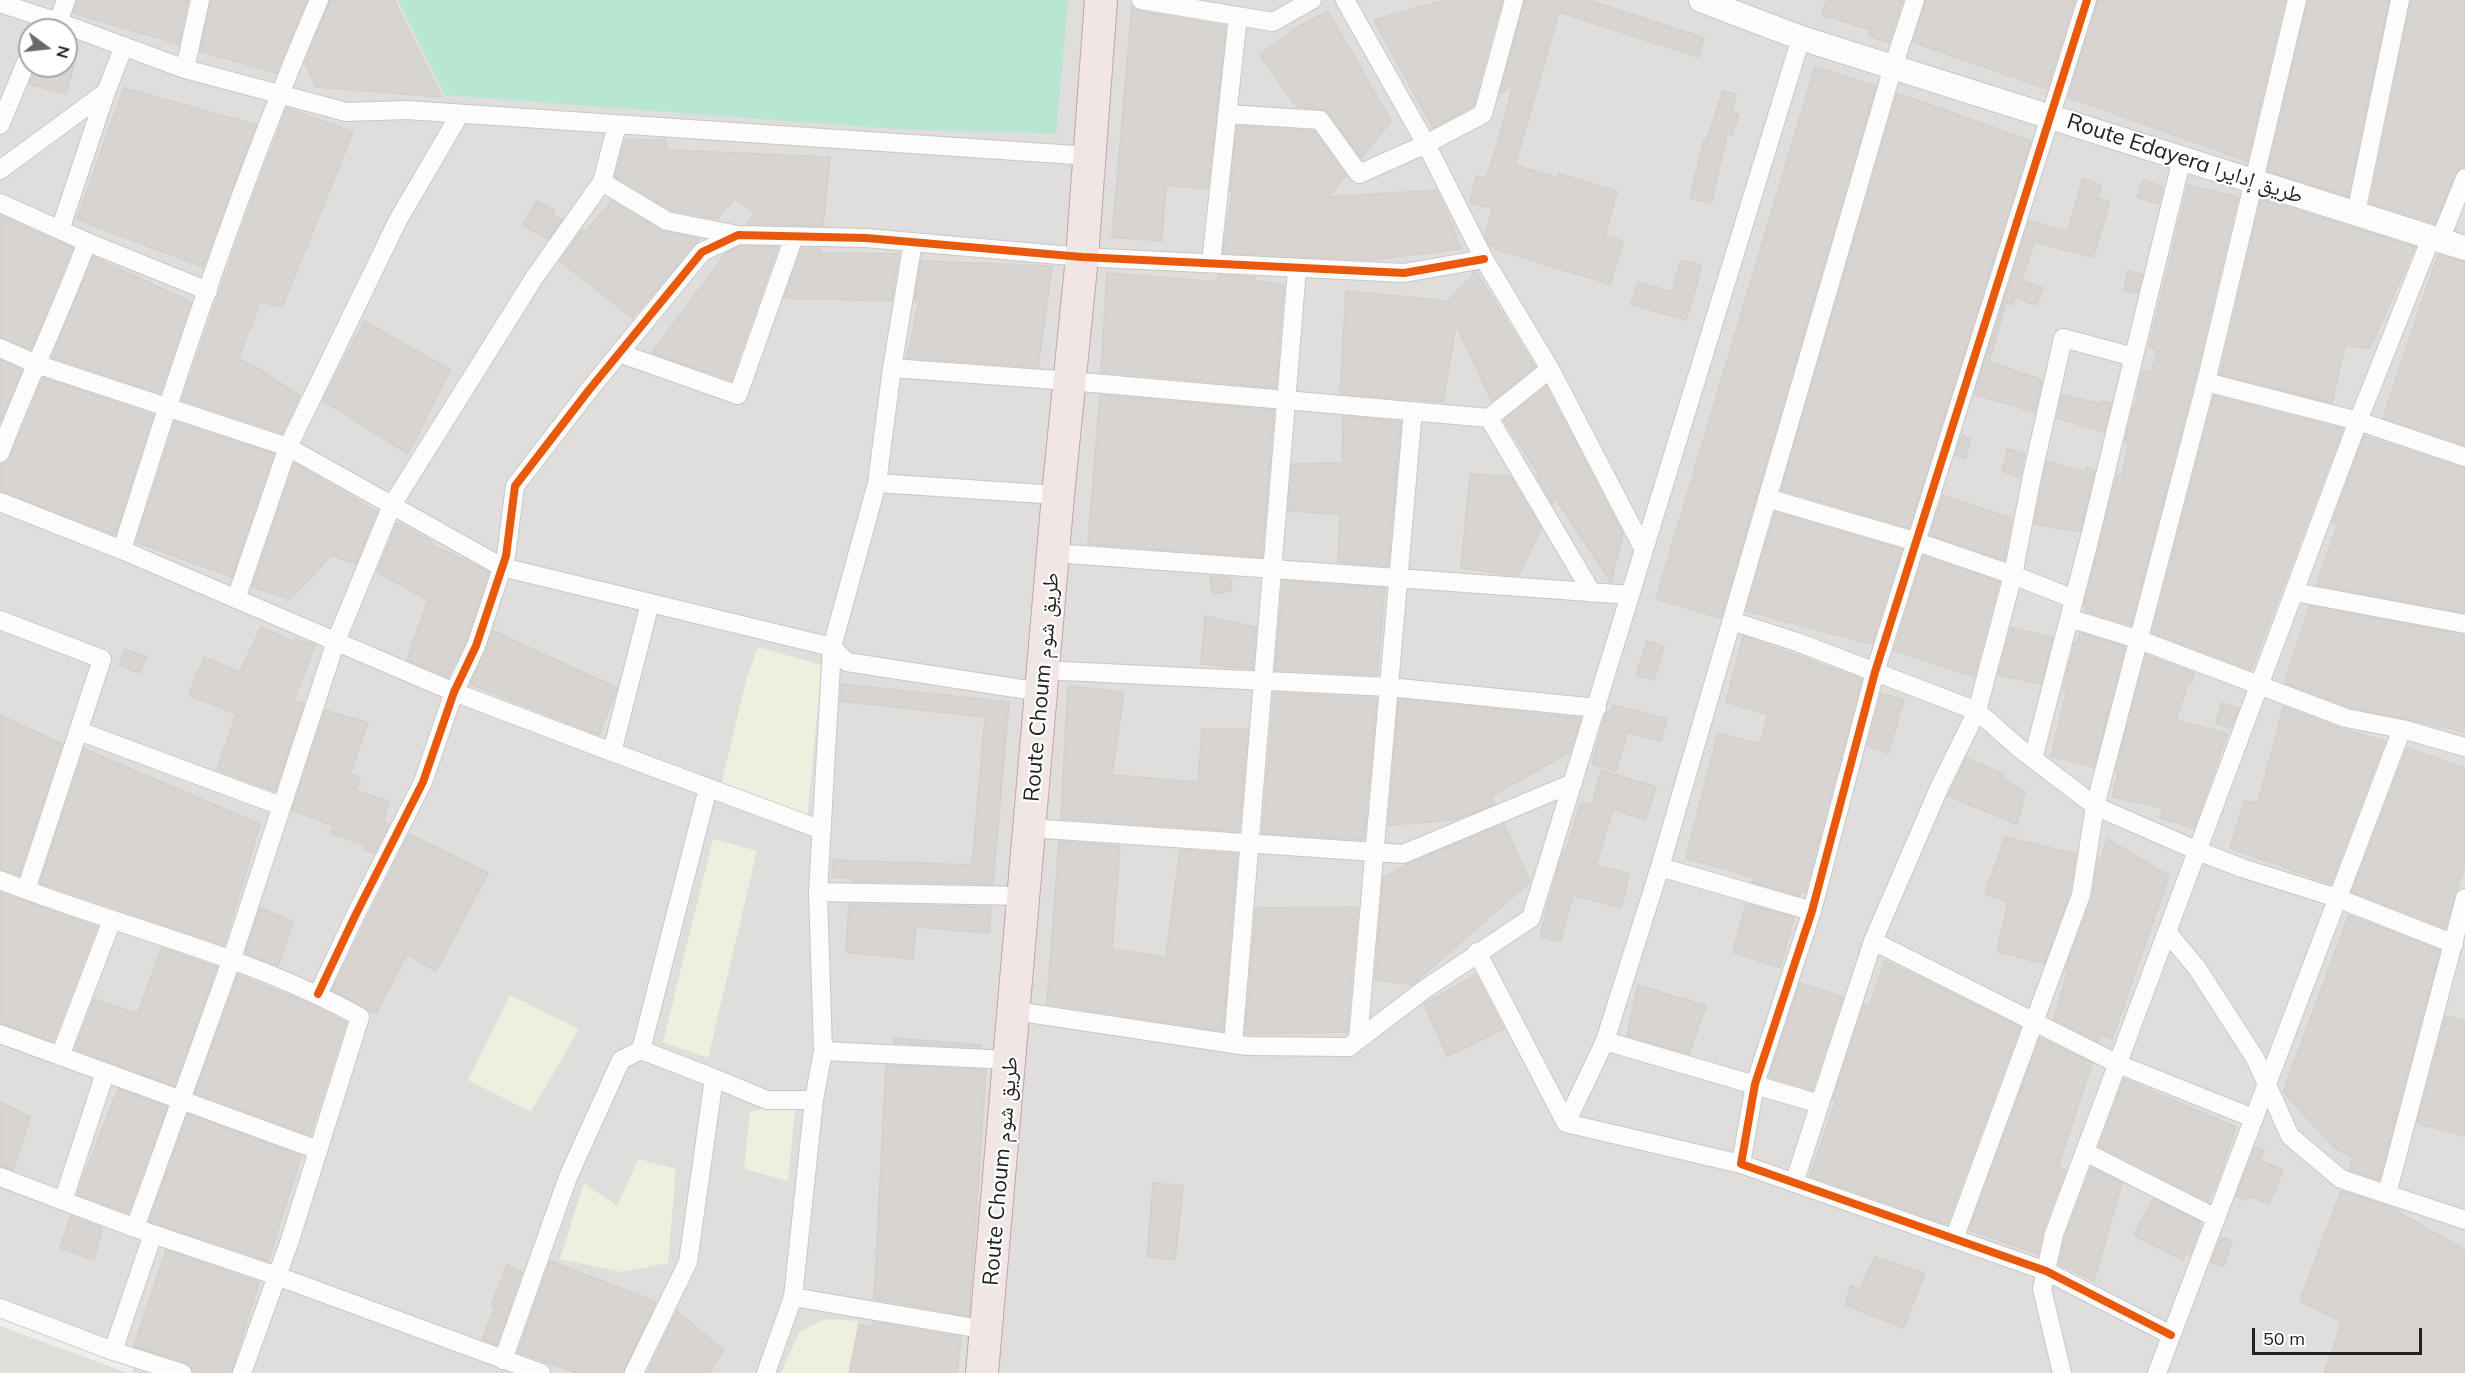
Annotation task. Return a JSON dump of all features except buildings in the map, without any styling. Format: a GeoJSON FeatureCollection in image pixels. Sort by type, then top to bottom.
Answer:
{"type":"FeatureCollection","features":[{"type":"Feature","properties":{"kind":"highway","name":"Route Choum طريق شوم"},"geometry":{"type":"LineString","coordinates":[[982,1373],[1011,1060],[1058,495],[1082,257],[1101,0]]}},
{"type":"Feature","properties":{"kind":"street"},"geometry":{"type":"LineString","coordinates":[[51,18],[66,0]]}},
{"type":"Feature","properties":{"kind":"street"},"geometry":{"type":"LineString","coordinates":[[185,69],[200,0]]}},
{"type":"Feature","properties":{"kind":"street"},"geometry":{"type":"LineString","coordinates":[[122,550],[166,408],[208,291],[279,94],[320,0]]}},
{"type":"Feature","properties":{"kind":"street"},"geometry":{"type":"LineString","coordinates":[[1141,0],[1273,22],[1312,0]]}},
{"type":"Feature","properties":{"kind":"street"},"geometry":{"type":"LineString","coordinates":[[1345,0],[1426,144],[1484,259],[1550,369],[1644,550]]}},
{"type":"Feature","properties":{"kind":"street"},"geometry":{"type":"LineString","coordinates":[[1227,114],[1320,120],[1359,174],[1426,144],[1483,114],[1514,0]]}},
{"type":"Feature","properties":{"kind":"street","name":"Route Edayera طريق إدايرا"},"geometry":{"type":"LineString","coordinates":[[1701,0],[1801,38],[2465,248]]}},
{"type":"Feature","properties":{"kind":"street"},"geometry":{"type":"LineString","coordinates":[[1566,1123],[1605,1041],[1660,867],[1893,67],[1915,0]]}},
{"type":"Feature","properties":{"kind":"street"},"geometry":{"type":"LineString","coordinates":[[1741,1164],[1755,1084],[1812,912],[1875,672],[2087,0]]}},
{"type":"Feature","properties":{"kind":"street"},"geometry":{"type":"LineString","coordinates":[[1954,1239],[2081,895],[2095,806],[2206,382],[2297,0]]}},
{"type":"Feature","properties":{"kind":"street"},"geometry":{"type":"LineString","coordinates":[[2356,213],[2400,0]]}},
{"type":"Feature","properties":{"kind":"street"},"geometry":{"type":"LineString","coordinates":[[0,3],[35,18]]}},
{"type":"Feature","properties":{"kind":"street"},"geometry":{"type":"LineString","coordinates":[[1211,263],[1238,16]]}},
{"type":"Feature","properties":{"kind":"street"},"geometry":{"type":"LineString","coordinates":[[78,32],[124,46],[185,69],[346,112],[407,110],[1090,156]]}},
{"type":"Feature","properties":{"kind":"street"},"geometry":{"type":"LineString","coordinates":[[1015,1011],[1233,1044],[1348,1047],[1477,952],[1531,918],[1801,38]]}},
{"type":"Feature","properties":{"kind":"street"},"geometry":{"type":"LineString","coordinates":[[60,230],[106,92],[124,46]]}},
{"type":"Feature","properties":{"kind":"street"},"geometry":{"type":"LineString","coordinates":[[0,125],[20,78]]}},
{"type":"Feature","properties":{"kind":"street"},"geometry":{"type":"LineString","coordinates":[[0,170],[106,92]]}},
{"type":"Feature","properties":{"kind":"street"},"geometry":{"type":"LineString","coordinates":[[236,598],[288,447],[398,220],[460,114]]}},
{"type":"Feature","properties":{"kind":"street"},"geometry":{"type":"LineString","coordinates":[[135,1228],[231,961],[336,641],[392,505],[534,278],[602,182],[617,125]]}},
{"type":"Feature","properties":{"kind":"street"},"geometry":{"type":"LineString","coordinates":[[2033,759],[2182,158]]}},
{"type":"Feature","properties":{"kind":"street"},"geometry":{"type":"LineString","coordinates":[[2061,1373],[2042,1289],[2054,1234],[2358,421],[2436,239],[2465,178]]}},
{"type":"Feature","properties":{"kind":"street"},"geometry":{"type":"LineString","coordinates":[[602,182],[667,222],[738,236],[914,242],[1082,257],[1404,273],[1484,259]]}},
{"type":"Feature","properties":{"kind":"street"},"geometry":{"type":"LineString","coordinates":[[0,203],[87,242],[208,291]]}},
{"type":"Feature","properties":{"kind":"street"},"geometry":{"type":"LineString","coordinates":[[318,994],[423,782],[454,692],[476,646],[506,556],[515,486],[702,252],[738,236]]}},
{"type":"Feature","properties":{"kind":"street"},"geometry":{"type":"LineString","coordinates":[[619,353],[738,395],[794,237]]}},
{"type":"Feature","properties":{"kind":"street"},"geometry":{"type":"LineString","coordinates":[[0,453],[27,382],[67,296],[87,242]]}},
{"type":"Feature","properties":{"kind":"street"},"geometry":{"type":"LineString","coordinates":[[766,1373],[793,1297],[814,1100],[824,1051],[818,892],[832,647],[877,483],[892,368],[914,242]]}},
{"type":"Feature","properties":{"kind":"street"},"geometry":{"type":"LineString","coordinates":[[1233,1044],[1297,269]]}},
{"type":"Feature","properties":{"kind":"street"},"geometry":{"type":"LineString","coordinates":[[1794,1183],[1873,941],[1940,786],[1977,711],[2013,575],[2063,338],[2134,357]]}},
{"type":"Feature","properties":{"kind":"street"},"geometry":{"type":"LineString","coordinates":[[0,348],[36,364],[288,447],[502,567],[832,647],[847,662],[1042,681],[1263,680],[1389,687],[1597,708]]}},
{"type":"Feature","properties":{"kind":"street"},"geometry":{"type":"LineString","coordinates":[[892,368],[1070,381],[1489,418],[1550,369]]}},
{"type":"Feature","properties":{"kind":"street"},"geometry":{"type":"LineString","coordinates":[[2206,382],[2358,421],[2465,457]]}},
{"type":"Feature","properties":{"kind":"street"},"geometry":{"type":"LineString","coordinates":[[1358,1040],[1413,411]]}},
{"type":"Feature","properties":{"kind":"street"},"geometry":{"type":"LineString","coordinates":[[1489,418],[1592,593]]}},
{"type":"Feature","properties":{"kind":"street"},"geometry":{"type":"LineString","coordinates":[[877,483],[1058,495]]}},
{"type":"Feature","properties":{"kind":"street"},"geometry":{"type":"LineString","coordinates":[[1767,498],[1917,542],[2074,599]]}},
{"type":"Feature","properties":{"kind":"street"},"geometry":{"type":"LineString","coordinates":[[0,502],[122,550],[454,692],[822,830]]}},
{"type":"Feature","properties":{"kind":"street"},"geometry":{"type":"LineString","coordinates":[[1054,553],[1630,595]]}},
{"type":"Feature","properties":{"kind":"street"},"geometry":{"type":"LineString","coordinates":[[2294,592],[2465,624]]}},
{"type":"Feature","properties":{"kind":"street"},"geometry":{"type":"LineString","coordinates":[[612,752],[650,603]]}},
{"type":"Feature","properties":{"kind":"street"},"geometry":{"type":"LineString","coordinates":[[2069,618],[2137,639],[2346,718],[2402,729],[2465,747]]}},
{"type":"Feature","properties":{"kind":"street"},"geometry":{"type":"LineString","coordinates":[[0,620],[102,659],[26,890]]}},
{"type":"Feature","properties":{"kind":"street"},"geometry":{"type":"LineString","coordinates":[[1732,621],[1797,642],[1977,711],[2033,759],[2095,806],[2242,868],[2337,898],[2454,944]]}},
{"type":"Feature","properties":{"kind":"street"},"geometry":{"type":"LineString","coordinates":[[2157,1373],[2402,729]]}},
{"type":"Feature","properties":{"kind":"street"},"geometry":{"type":"LineString","coordinates":[[79,731],[281,806]]}},
{"type":"Feature","properties":{"kind":"street"},"geometry":{"type":"LineString","coordinates":[[1030,828],[1403,854],[1573,783]]}},
{"type":"Feature","properties":{"kind":"street"},"geometry":{"type":"LineString","coordinates":[[641,1050],[708,788]]}},
{"type":"Feature","properties":{"kind":"street"},"geometry":{"type":"LineString","coordinates":[[1660,867],[1812,912]]}},
{"type":"Feature","properties":{"kind":"street"},"geometry":{"type":"LineString","coordinates":[[0,880],[318,994],[360,1017],[277,1276],[242,1373]]}},
{"type":"Feature","properties":{"kind":"street"},"geometry":{"type":"LineString","coordinates":[[818,892],[1024,896]]}},
{"type":"Feature","properties":{"kind":"street"},"geometry":{"type":"LineString","coordinates":[[2387,1194],[2465,898]]}},
{"type":"Feature","properties":{"kind":"street"},"geometry":{"type":"LineString","coordinates":[[60,1056],[112,920]]}},
{"type":"Feature","properties":{"kind":"street"},"geometry":{"type":"LineString","coordinates":[[2167,932],[2197,968],[2255,1058],[2290,1136],[2341,1179],[2464,1218]]}},
{"type":"Feature","properties":{"kind":"street"},"geometry":{"type":"LineString","coordinates":[[1873,941],[2118,1064],[2253,1118]]}},
{"type":"Feature","properties":{"kind":"street"},"geometry":{"type":"LineString","coordinates":[[1477,952],[1566,1123],[1741,1164],[2046,1272],[2171,1335]]}},
{"type":"Feature","properties":{"kind":"street"},"geometry":{"type":"LineString","coordinates":[[0,1034],[318,1150]]}},
{"type":"Feature","properties":{"kind":"street"},"geometry":{"type":"LineString","coordinates":[[1605,1041],[1820,1104]]}},
{"type":"Feature","properties":{"kind":"street"},"geometry":{"type":"LineString","coordinates":[[503,1360],[573,1166],[621,1060],[641,1050],[767,1100],[814,1100]]}},
{"type":"Feature","properties":{"kind":"street"},"geometry":{"type":"LineString","coordinates":[[824,1051],[1011,1060]]}},
{"type":"Feature","properties":{"kind":"street"},"geometry":{"type":"LineString","coordinates":[[63,1201],[105,1073]]}},
{"type":"Feature","properties":{"kind":"street"},"geometry":{"type":"LineString","coordinates":[[634,1373],[688,1262],[714,1078]]}},
{"type":"Feature","properties":{"kind":"street"},"geometry":{"type":"LineString","coordinates":[[2085,1152],[2216,1218]]}},
{"type":"Feature","properties":{"kind":"street"},"geometry":{"type":"LineString","coordinates":[[0,1177],[135,1228],[277,1276],[541,1373]]}},
{"type":"Feature","properties":{"kind":"street"},"geometry":{"type":"LineString","coordinates":[[113,1351],[153,1234]]}},
{"type":"Feature","properties":{"kind":"street"},"geometry":{"type":"LineString","coordinates":[[793,1297],[987,1330]]}},
{"type":"Feature","properties":{"kind":"street"},"geometry":{"type":"LineString","coordinates":[[0,1308],[113,1351],[182,1373]]}},
{"type":"Feature","properties":{"kind":"shaded area"},"geometry":{"type":"Polygon","coordinates":[[[0,0],[2465,0],[2465,1373],[132,1373],[133,1367],[0,1313],[0,0]]]}},
{"type":"Feature","properties":{"kind":"shaded area"},"geometry":{"type":"Polygon","coordinates":[[[0,1326],[125,1372],[125,1373],[0,1373],[0,1326]]]}},
{"type":"Feature","properties":{"kind":"green space"},"geometry":{"type":"Polygon","coordinates":[[[398,0],[1068,0],[1056,134],[894,129],[445,95],[398,0]]]}},
{"type":"Feature","properties":{"kind":"green space"},"geometry":{"type":"Polygon","coordinates":[[[758,647],[822,665],[807,818],[721,786],[746,680],[758,647]]]}},
{"type":"Feature","properties":{"kind":"green space"},"geometry":{"type":"Polygon","coordinates":[[[713,839],[757,851],[708,1058],[663,1042],[713,839]]]}},
{"type":"Feature","properties":{"kind":"green space"},"geometry":{"type":"Polygon","coordinates":[[[510,995],[579,1029],[531,1112],[468,1080],[510,995]]]}},
{"type":"Feature","properties":{"kind":"green space"},"geometry":{"type":"Polygon","coordinates":[[[796,1100],[788,1181],[744,1169],[750,1112],[796,1100]]]}},
{"type":"Feature","properties":{"kind":"green space"},"geometry":{"type":"Polygon","coordinates":[[[638,1159],[676,1169],[668,1263],[621,1272],[560,1259],[584,1183],[617,1206],[638,1159]]]}},
{"type":"Feature","properties":{"kind":"green space"},"geometry":{"type":"Polygon","coordinates":[[[824,1319],[858,1321],[852,1373],[781,1373],[799,1332],[824,1319]]]}},
{"type":"Feature","properties":{"kind":"cycle path"},"geometry":{"type":"LineString","coordinates":[[2087,0],[1875,672],[1812,911],[1755,1084],[1741,1164],[2046,1271],[2171,1335]]}},
{"type":"Feature","properties":{"kind":"cycle path"},"geometry":{"type":"LineString","coordinates":[[318,994],[423,782],[454,692],[476,646],[506,556],[515,486],[589,390],[702,252],[738,235],[866,238],[1082,257],[1404,273],[1484,259]]}}]}
